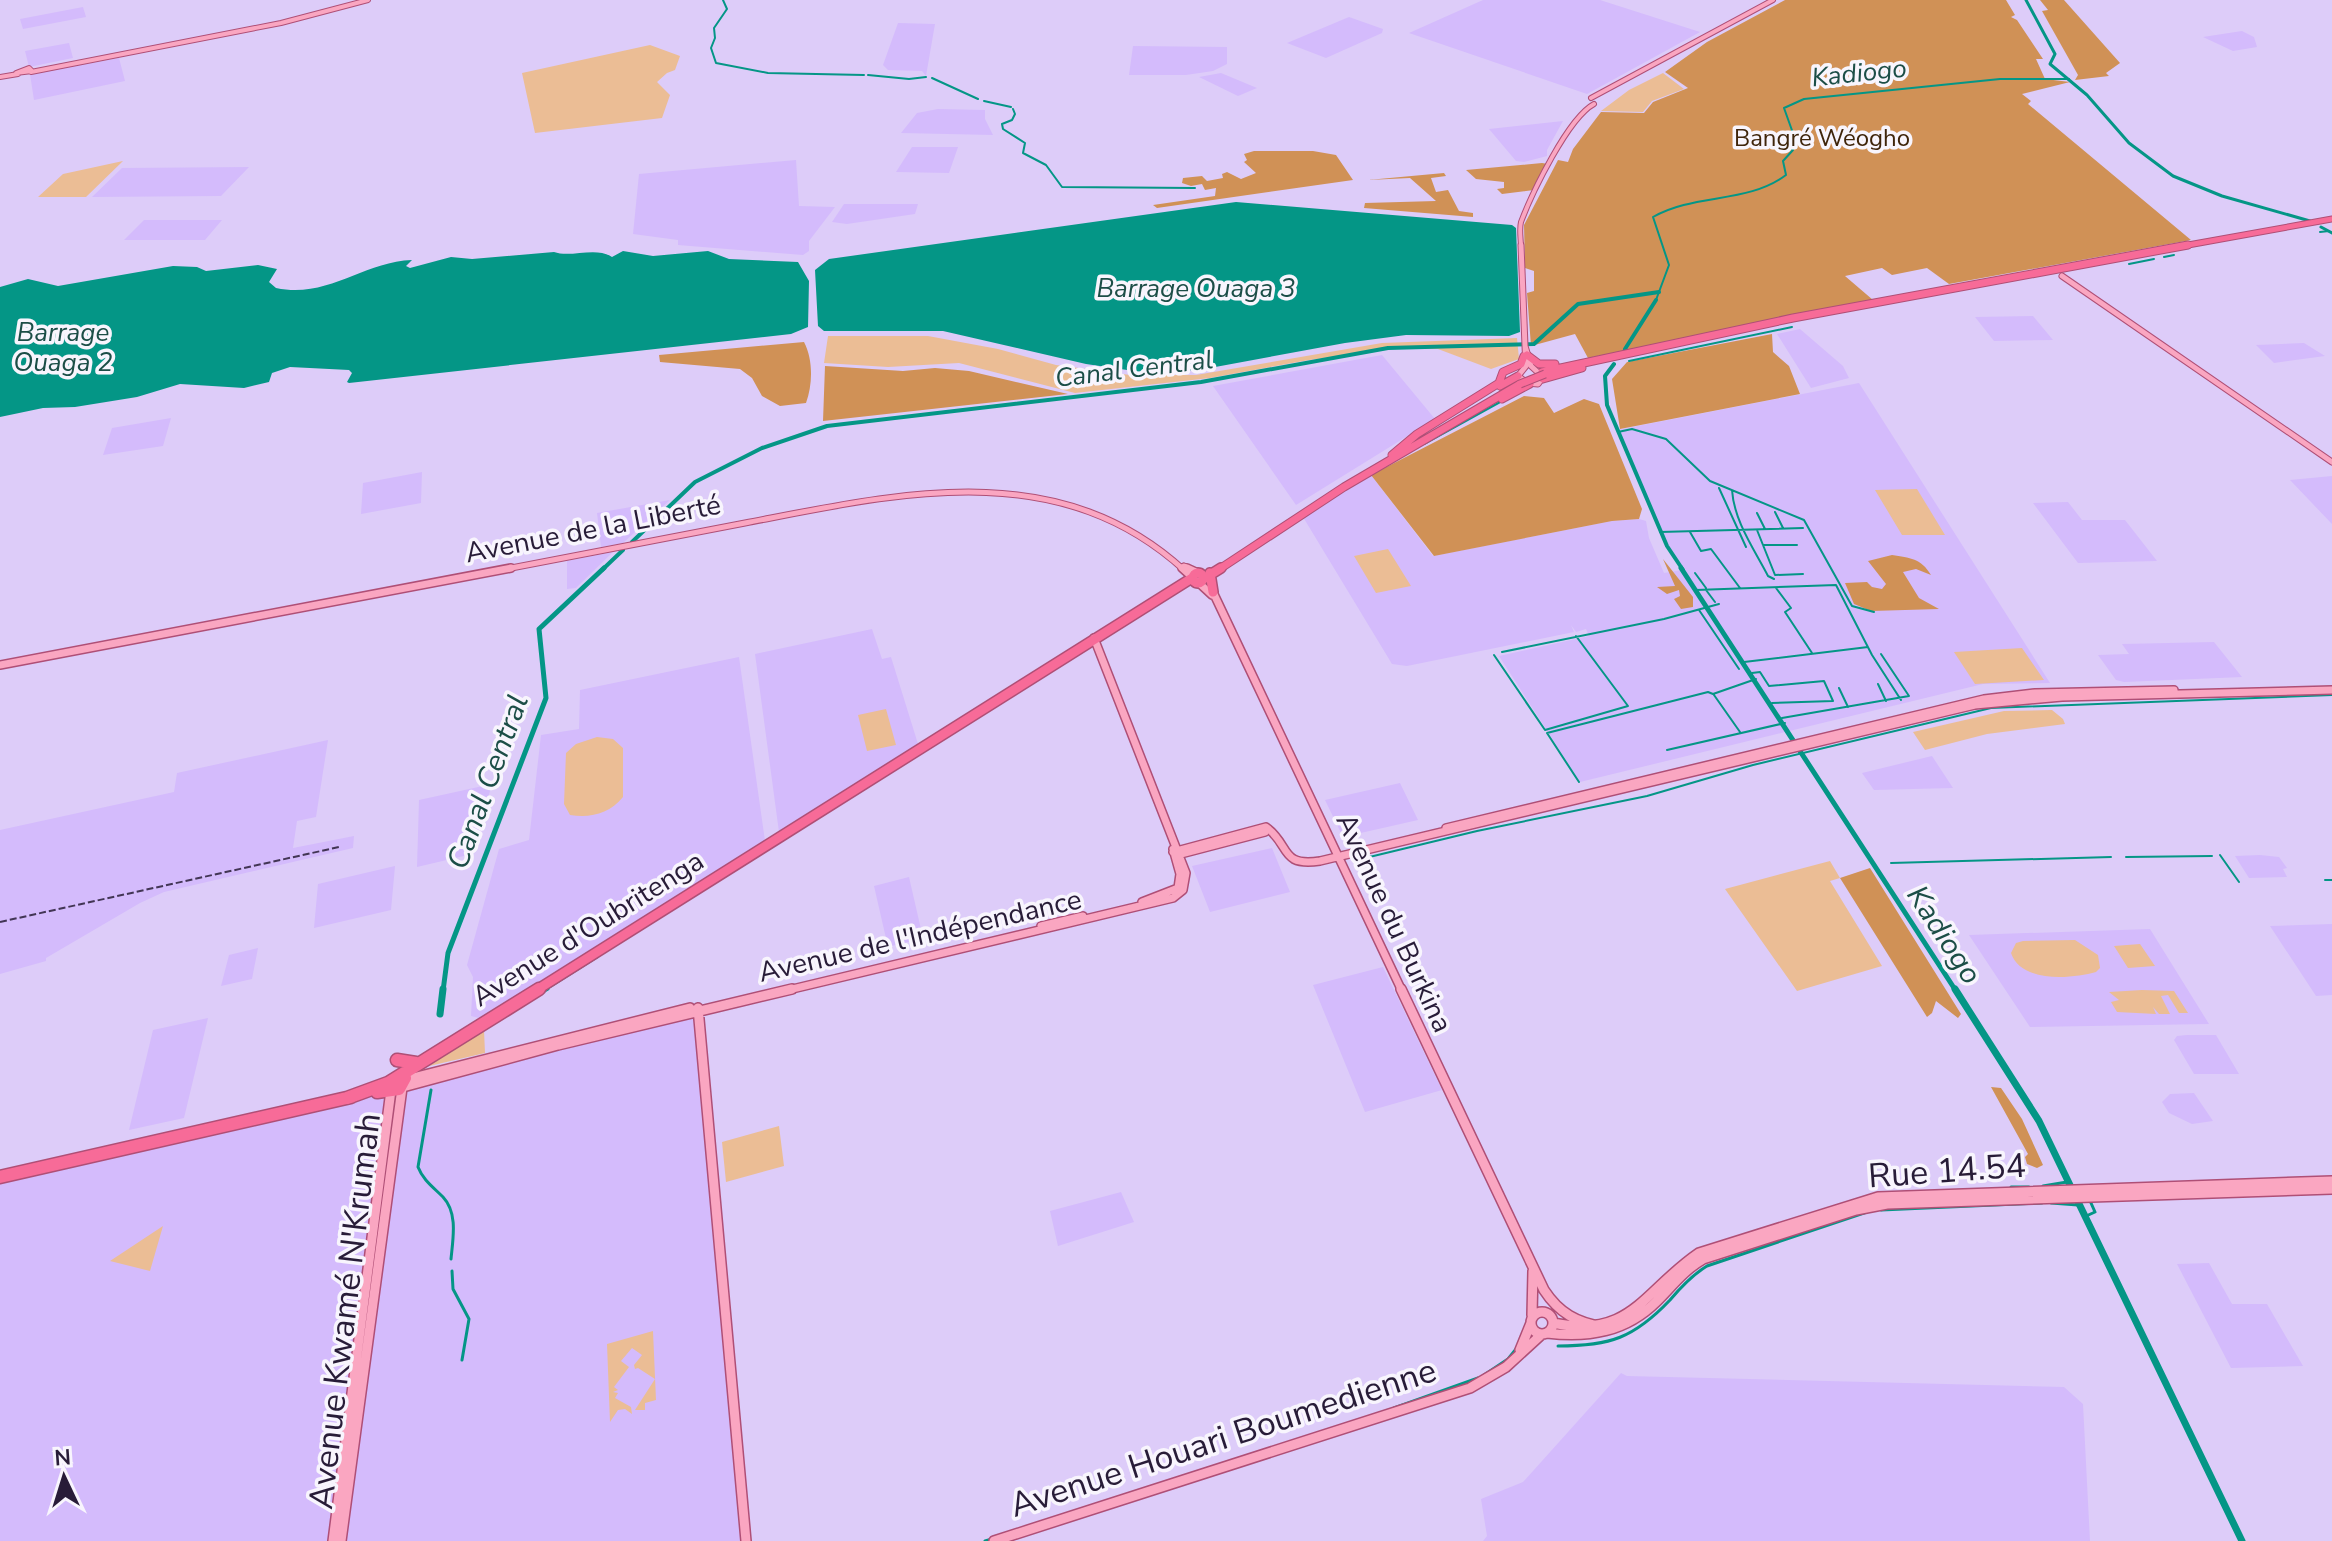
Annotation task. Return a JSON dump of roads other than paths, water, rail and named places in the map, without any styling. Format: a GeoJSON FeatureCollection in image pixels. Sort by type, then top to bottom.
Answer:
{"type":"FeatureCollection","features":[{"type":"Feature","properties":{"kind":"highway"},"geometry":{"type":"LineString","coordinates":[[1200,577],[1519,378],[1797,321],[2332,221]]}},
{"type":"Feature","properties":{"kind":"highway"},"geometry":{"type":"LineString","coordinates":[[1541,374],[1539,367],[1694,342]]}},
{"type":"Feature","properties":{"kind":"highway"},"geometry":{"type":"LineString","coordinates":[[1392,455],[1417,434],[1499,383],[1507,370],[1521,364],[1526,355],[1539,364],[1555,364]]}},
{"type":"Feature","properties":{"kind":"highway"},"geometry":{"type":"LineString","coordinates":[[1507,370],[1519,378]]}},
{"type":"Feature","properties":{"kind":"highway"},"geometry":{"type":"LineString","coordinates":[[1200,577],[1392,455],[1530,384]]}},
{"type":"Feature","properties":{"kind":"highway"},"geometry":{"type":"LineString","coordinates":[[1200,577],[1213,594]]}},
{"type":"Feature","properties":{"kind":"highway","name":"Avenue d'Oubritenga"},"geometry":{"type":"LineString","coordinates":[[398,1084],[426,1059],[1094,638],[1200,577]]}},
{"type":"Feature","properties":{"kind":"highway"},"geometry":{"type":"LineString","coordinates":[[397,1060],[407,1064],[426,1059]]}},
{"type":"Feature","properties":{"kind":"highway"},"geometry":{"type":"LineString","coordinates":[[0,1177],[398,1084]]}},
{"type":"Feature","properties":{"kind":"main road"},"geometry":{"type":"LineString","coordinates":[[0,76],[281,23],[366,0]]}},
{"type":"Feature","properties":{"kind":"main road"},"geometry":{"type":"LineString","coordinates":[[1519,378],[1526,366],[1520,222],[1562,139],[1592,101],[1623,79],[1773,0]]}},
{"type":"Feature","properties":{"kind":"main road"},"geometry":{"type":"LineString","coordinates":[[2058,273],[2332,462]]}},
{"type":"Feature","properties":{"kind":"main road"},"geometry":{"type":"LineString","coordinates":[[1526,355],[1541,374]]}},
{"type":"Feature","properties":{"kind":"main road"},"geometry":{"type":"LineString","coordinates":[[1519,378],[1541,374]]}},
{"type":"Feature","properties":{"kind":"main road"},"geometry":{"type":"LineString","coordinates":[[1519,378],[1530,384],[1541,374]]}},
{"type":"Feature","properties":{"kind":"main road","name":"Avenue de la Liberté"},"geometry":{"type":"LineString","coordinates":[[0,665],[762,519],[921,492],[1009,494],[1061,503],[1120,525],[1152,542],[1200,577]]}},
{"type":"Feature","properties":{"kind":"main road","name":"Avenue du Burkina"},"geometry":{"type":"LineString","coordinates":[[1213,594],[1544,1290]]}},
{"type":"Feature","properties":{"kind":"main road","name":"Avenue de l'Indépendance"},"geometry":{"type":"LineString","coordinates":[[398,1084],[558,1042],[1173,898],[1183,890],[1186,882],[1094,638]]}},
{"type":"Feature","properties":{"kind":"main road"},"geometry":{"type":"LineString","coordinates":[[1175,850],[1261,832],[1275,834],[1285,855],[1295,862],[1309,863],[1975,705],[2065,694],[2332,688]]}},
{"type":"Feature","properties":{"kind":"main road"},"geometry":{"type":"LineString","coordinates":[[698,1009],[746,1541]]}},
{"type":"Feature","properties":{"kind":"main road","name":"Avenue Kwamé N'Krumah"},"geometry":{"type":"LineString","coordinates":[[333,1541],[398,1084]]}},
{"type":"Feature","properties":{"kind":"main road","name":"Rue 14.54"},"geometry":{"type":"LineString","coordinates":[[1544,1333],[1571,1337],[1605,1334],[1628,1324],[1703,1259],[1856,1210],[1887,1204],[2332,1181]]}},
{"type":"Feature","properties":{"kind":"main road"},"geometry":{"type":"LineString","coordinates":[[2074,1193],[2332,1189]]}},
{"type":"Feature","properties":{"kind":"main road","name":"Rue 14.54"},"geometry":{"type":"LineString","coordinates":[[1604,1327],[1635,1311],[1677,1268],[1699,1253],[1864,1200],[2074,1193]]}},
{"type":"Feature","properties":{"kind":"main road","name":"Avenue Kwamé N'Krumah"},"geometry":{"type":"LineString","coordinates":[[341,1541],[376,1236]]}},
{"type":"Feature","properties":{"kind":"main road"},"geometry":{"type":"LineString","coordinates":[[1518,1355],[1531,1319],[1533,1269]]}},
{"type":"Feature","properties":{"kind":"main road"},"geometry":{"type":"LineString","coordinates":[[1544,1290],[1567,1317],[1578,1323],[1604,1327]]}},
{"type":"Feature","properties":{"kind":"main road"},"geometry":{"type":"LineString","coordinates":[[1544,1290],[1551,1320]]}},
{"type":"Feature","properties":{"kind":"main road"},"geometry":{"type":"LineString","coordinates":[[1531,1319],[1540,1312],[1551,1320],[1578,1330],[1604,1327]]}},
{"type":"Feature","properties":{"kind":"main road"},"geometry":{"type":"LineString","coordinates":[[1531,1319],[1535,1330],[1544,1333]]}},
{"type":"Feature","properties":{"kind":"main road","name":"Avenue Houari Boumedienne"},"geometry":{"type":"LineString","coordinates":[[994,1541],[1470,1388],[1497,1374],[1544,1333],[1551,1320]]}},
{"type":"Feature","properties":{"kind":"main road"},"geometry":{"type":"LineString","coordinates":[[1529,1345],[1571,1337]]}},
{"type":"Feature","properties":{"kind":"water","name":"Barrage Ouaga 3"},"geometry":{"type":"Polygon","coordinates":[[[1236,202],[1512,225],[1516,228],[1520,332],[1509,336],[1406,335],[1199,370],[1141,372],[1086,364],[943,331],[824,331],[818,326],[815,270],[829,259],[1236,202]]]}},
{"type":"Feature","properties":{"kind":"water","name":"Barrage Ouaga 2"},"geometry":{"type":"Polygon","coordinates":[[[623,251],[653,256],[708,251],[729,259],[798,262],[809,281],[808,327],[791,334],[349,383],[352,373],[349,370],[290,367],[272,373],[269,382],[244,388],[180,384],[137,397],[75,407],[43,408],[0,417],[0,287],[28,279],[58,286],[173,266],[197,267],[206,271],[258,265],[277,269],[269,282],[276,288],[295,290],[329,285],[394,262],[412,260],[406,266],[410,268],[451,257],[472,259],[554,252],[599,252],[612,257],[623,251]]]}},
{"type":"Feature","properties":{"kind":"waterway"},"geometry":{"type":"LineString","coordinates":[[723,0],[727,9],[714,28],[715,38],[711,48],[716,63],[768,73],[864,75]]}},
{"type":"Feature","properties":{"kind":"waterway"},"geometry":{"type":"LineString","coordinates":[[2026,0],[2055,54],[2050,64],[2087,95],[2129,143],[2173,176],[2222,196],[2310,221]]}},
{"type":"Feature","properties":{"kind":"waterway"},"geometry":{"type":"LineString","coordinates":[[868,75],[909,79],[926,77]]}},
{"type":"Feature","properties":{"kind":"waterway"},"geometry":{"type":"LineString","coordinates":[[932,78],[978,99]]}},
{"type":"Feature","properties":{"kind":"waterway","name":"Kadiogo"},"geometry":{"type":"LineString","coordinates":[[1656,300],[1669,265],[1653,217],[1686,204],[1755,190],[1786,175],[1783,161],[1793,150],[1786,141],[1794,136],[1784,108],[1804,99],[2000,79],[2069,79]]}},
{"type":"Feature","properties":{"kind":"waterway"},"geometry":{"type":"LineString","coordinates":[[984,101],[1011,107]]}},
{"type":"Feature","properties":{"kind":"waterway"},"geometry":{"type":"LineString","coordinates":[[1013,109],[1015,114],[1012,120],[1002,124],[1003,129],[1025,143],[1023,153],[1046,165],[1062,187],[1195,188]]}},
{"type":"Feature","properties":{"kind":"waterway"},"geometry":{"type":"LineString","coordinates":[[2321,227],[2332,233]]}},
{"type":"Feature","properties":{"kind":"waterway"},"geometry":{"type":"LineString","coordinates":[[2320,232],[2329,231]]}},
{"type":"Feature","properties":{"kind":"waterway"},"geometry":{"type":"LineString","coordinates":[[2164,257],[2174,255]]}},
{"type":"Feature","properties":{"kind":"waterway"},"geometry":{"type":"LineString","coordinates":[[2129,264],[2154,259]]}},
{"type":"Feature","properties":{"kind":"waterway","name":"Canal Central"},"geometry":{"type":"LineString","coordinates":[[632,542],[695,482],[762,448],[827,426],[1201,382],[1388,348],[1534,344],[1578,304],[1659,292]]}},
{"type":"Feature","properties":{"kind":"waterway","name":"Kadiogo"},"geometry":{"type":"LineString","coordinates":[[1625,349],[1656,300]]}},
{"type":"Feature","properties":{"kind":"waterway"},"geometry":{"type":"LineString","coordinates":[[1629,361],[1792,327]]}},
{"type":"Feature","properties":{"kind":"waterway","name":"Kadiogo"},"geometry":{"type":"LineString","coordinates":[[1614,364],[1605,376],[1607,405],[1667,546],[1683,570]]}},
{"type":"Feature","properties":{"kind":"waterway"},"geometry":{"type":"LineString","coordinates":[[1424,444],[1502,401]]}},
{"type":"Feature","properties":{"kind":"waterway"},"geometry":{"type":"LineString","coordinates":[[1618,432],[1632,429],[1666,439],[1710,481],[1732,490]]}},
{"type":"Feature","properties":{"kind":"waterway"},"geometry":{"type":"LineString","coordinates":[[1719,488],[1738,530]]}},
{"type":"Feature","properties":{"kind":"waterway"},"geometry":{"type":"LineString","coordinates":[[1732,490],[1804,520],[1852,606],[1874,612]]}},
{"type":"Feature","properties":{"kind":"waterway"},"geometry":{"type":"LineString","coordinates":[[1732,490],[1736,513],[1744,530]]}},
{"type":"Feature","properties":{"kind":"waterway"},"geometry":{"type":"LineString","coordinates":[[1775,512],[1783,528]]}},
{"type":"Feature","properties":{"kind":"waterway"},"geometry":{"type":"LineString","coordinates":[[1757,513],[1765,529]]}},
{"type":"Feature","properties":{"kind":"waterway"},"geometry":{"type":"LineString","coordinates":[[1744,530],[1803,528]]}},
{"type":"Feature","properties":{"kind":"waterway"},"geometry":{"type":"LineString","coordinates":[[1660,532],[1738,530]]}},
{"type":"Feature","properties":{"kind":"waterway"},"geometry":{"type":"LineString","coordinates":[[1738,530],[1746,547]]}},
{"type":"Feature","properties":{"kind":"waterway"},"geometry":{"type":"LineString","coordinates":[[1738,530],[1744,530]]}},
{"type":"Feature","properties":{"kind":"waterway"},"geometry":{"type":"LineString","coordinates":[[1744,530],[1768,576],[1774,579]]}},
{"type":"Feature","properties":{"kind":"waterway"},"geometry":{"type":"LineString","coordinates":[[1757,530],[1763,545]]}},
{"type":"Feature","properties":{"kind":"waterway"},"geometry":{"type":"LineString","coordinates":[[1690,532],[1701,551],[1711,549],[1740,588]]}},
{"type":"Feature","properties":{"kind":"waterway"},"geometry":{"type":"LineString","coordinates":[[1763,545],[1797,545]]}},
{"type":"Feature","properties":{"kind":"waterway"},"geometry":{"type":"LineString","coordinates":[[1763,545],[1775,575],[1803,574]]}},
{"type":"Feature","properties":{"kind":"waterway","name":"Canal Central"},"geometry":{"type":"LineString","coordinates":[[602,570],[623,550]]}},
{"type":"Feature","properties":{"kind":"waterway","name":"Canal Central"},"geometry":{"type":"LineString","coordinates":[[443,991],[448,953],[546,698],[539,629],[604,568]]}},
{"type":"Feature","properties":{"kind":"waterway","name":"Kadiogo"},"geometry":{"type":"LineString","coordinates":[[1681,568],[1956,991]]}},
{"type":"Feature","properties":{"kind":"waterway"},"geometry":{"type":"LineString","coordinates":[[1695,573],[1706,588]]}},
{"type":"Feature","properties":{"kind":"waterway"},"geometry":{"type":"LineString","coordinates":[[1696,590],[1836,585],[1868,647]]}},
{"type":"Feature","properties":{"kind":"waterway"},"geometry":{"type":"LineString","coordinates":[[1776,588],[1791,608],[1785,612],[1812,653]]}},
{"type":"Feature","properties":{"kind":"waterway"},"geometry":{"type":"LineString","coordinates":[[1706,590],[1715,602]]}},
{"type":"Feature","properties":{"kind":"waterway"},"geometry":{"type":"LineString","coordinates":[[1577,637],[1719,604]]}},
{"type":"Feature","properties":{"kind":"waterway"},"geometry":{"type":"LineString","coordinates":[[1699,610],[1739,669]]}},
{"type":"Feature","properties":{"kind":"waterway"},"geometry":{"type":"LineString","coordinates":[[1494,655],[1545,730],[1628,706],[1577,637]]}},
{"type":"Feature","properties":{"kind":"waterway"},"geometry":{"type":"LineString","coordinates":[[1502,652],[1577,637]]}},
{"type":"Feature","properties":{"kind":"waterway"},"geometry":{"type":"LineString","coordinates":[[1744,662],[1868,647]]}},
{"type":"Feature","properties":{"kind":"waterway"},"geometry":{"type":"LineString","coordinates":[[1868,647],[1899,698]]}},
{"type":"Feature","properties":{"kind":"waterway"},"geometry":{"type":"LineString","coordinates":[[1881,654],[1909,696],[1899,698]]}},
{"type":"Feature","properties":{"kind":"waterway"},"geometry":{"type":"LineString","coordinates":[[1752,673],[1760,672],[1769,686],[1824,681],[1833,701],[1772,703]]}},
{"type":"Feature","properties":{"kind":"waterway"},"geometry":{"type":"LineString","coordinates":[[1579,782],[1547,733],[1708,692],[1713,694],[1756,679]]}},
{"type":"Feature","properties":{"kind":"waterway"},"geometry":{"type":"LineString","coordinates":[[1878,684],[1886,700]]}},
{"type":"Feature","properties":{"kind":"waterway"},"geometry":{"type":"LineString","coordinates":[[1839,688],[1848,707]]}},
{"type":"Feature","properties":{"kind":"waterway"},"geometry":{"type":"LineString","coordinates":[[1714,695],[1740,732]]}},
{"type":"Feature","properties":{"kind":"waterway"},"geometry":{"type":"LineString","coordinates":[[1357,860],[1477,831],[1647,796],[1753,765],[1991,708],[2332,695]]}},
{"type":"Feature","properties":{"kind":"waterway"},"geometry":{"type":"LineString","coordinates":[[1886,700],[1899,698]]}},
{"type":"Feature","properties":{"kind":"waterway"},"geometry":{"type":"LineString","coordinates":[[1848,707],[1886,700]]}},
{"type":"Feature","properties":{"kind":"waterway"},"geometry":{"type":"LineString","coordinates":[[1782,718],[1848,707]]}},
{"type":"Feature","properties":{"kind":"waterway"},"geometry":{"type":"LineString","coordinates":[[1667,750],[1785,723]]}},
{"type":"Feature","properties":{"kind":"waterway"},"geometry":{"type":"LineString","coordinates":[[2220,855],[2239,882]]}},
{"type":"Feature","properties":{"kind":"waterway"},"geometry":{"type":"LineString","coordinates":[[2126,857],[2212,856]]}},
{"type":"Feature","properties":{"kind":"waterway"},"geometry":{"type":"LineString","coordinates":[[1891,863],[2111,857]]}},
{"type":"Feature","properties":{"kind":"waterway"},"geometry":{"type":"LineString","coordinates":[[2325,880],[2332,880]]}},
{"type":"Feature","properties":{"kind":"waterway"},"geometry":{"type":"LineString","coordinates":[[544,991],[598,957]]}},
{"type":"Feature","properties":{"kind":"waterway","name":"Canal Central"},"geometry":{"type":"LineString","coordinates":[[440,1014],[443,989]]}},
{"type":"Feature","properties":{"kind":"waterway"},"geometry":{"type":"LineString","coordinates":[[543,992],[548,989]]}},
{"type":"Feature","properties":{"kind":"waterway","name":"Kadiogo"},"geometry":{"type":"LineString","coordinates":[[1955,989],[2039,1121],[2242,1541]]}},
{"type":"Feature","properties":{"kind":"waterway","name":"Canal Central"},"geometry":{"type":"LineString","coordinates":[[431,1090],[418,1167],[451,1210],[451,1259]]}},
{"type":"Feature","properties":{"kind":"waterway"},"geometry":{"type":"LineString","coordinates":[[2043,1186],[2067,1182]]}},
{"type":"Feature","properties":{"kind":"waterway"},"geometry":{"type":"LineString","coordinates":[[2011,1187],[2029,1187]]}},
{"type":"Feature","properties":{"kind":"waterway"},"geometry":{"type":"LineString","coordinates":[[1881,1210],[2042,1203]]}},
{"type":"Feature","properties":{"kind":"waterway"},"geometry":{"type":"LineString","coordinates":[[2051,1203],[2078,1205]]}},
{"type":"Feature","properties":{"kind":"waterway"},"geometry":{"type":"LineString","coordinates":[[2084,1217],[2095,1212],[2091,1203]]}},
{"type":"Feature","properties":{"kind":"waterway"},"geometry":{"type":"LineString","coordinates":[[1558,1346],[1592,1344],[1620,1337],[1645,1323],[1707,1266],[1867,1212]]}},
{"type":"Feature","properties":{"kind":"waterway"},"geometry":{"type":"LineString","coordinates":[[452,1271],[453,1289],[469,1319],[462,1360]]}},
{"type":"Feature","properties":{"kind":"waterway"},"geometry":{"type":"LineString","coordinates":[[1484,1375],[1508,1359],[1516,1349]]}},
{"type":"Feature","properties":{"kind":"waterway"},"geometry":{"type":"LineString","coordinates":[[1394,1408],[1478,1378]]}},
{"type":"Feature","properties":{"kind":"waterway"},"geometry":{"type":"LineString","coordinates":[[985,1541],[992,1539]]}},
{"type":"Feature","properties":{"kind":"railway"},"geometry":{"type":"LineString","coordinates":[[0,922],[339,847]]}},
{"type":"Feature","properties":{"kind":"park label","name":"Bangré Wéogho"},"geometry":{"type":"Point","coordinates":[1822,138]}}]}
